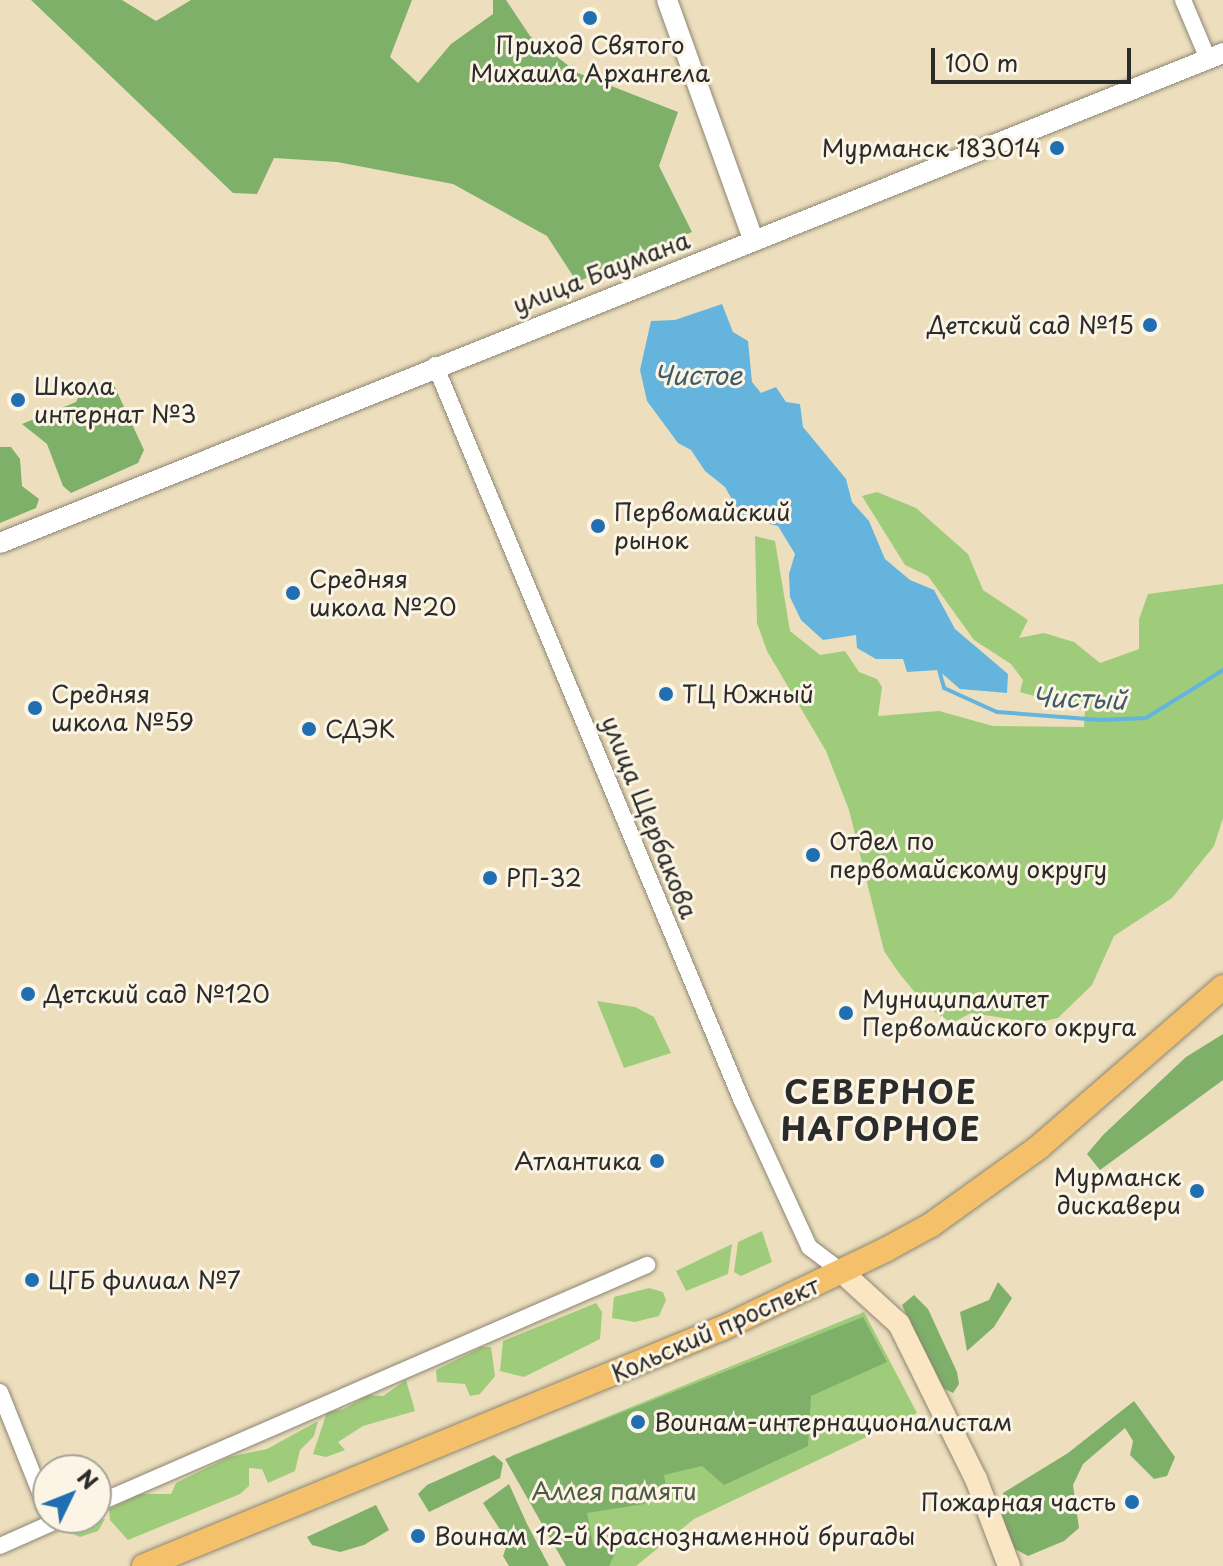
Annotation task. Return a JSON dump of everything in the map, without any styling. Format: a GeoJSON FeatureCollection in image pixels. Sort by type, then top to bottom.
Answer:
{"type":"FeatureCollection","features":[{"type":"Feature","properties":{"kind":"main road","name":"Кольский проспект"},"geometry":{"type":"LineString","coordinates":[[144,1566],[554,1400],[842,1272],[931,1225],[1039,1147],[1223,987]]}},
{"type":"Feature","properties":{"kind":"main road"},"geometry":{"type":"LineString","coordinates":[[842,1272],[899,1324],[976,1479],[1009,1566]]}},
{"type":"Feature","properties":{"kind":"street"},"geometry":{"type":"LineString","coordinates":[[667,0],[754,241]]}},
{"type":"Feature","properties":{"kind":"street"},"geometry":{"type":"LineString","coordinates":[[1183,0],[1216,56]]}},
{"type":"Feature","properties":{"kind":"street","name":"улица Баумана"},"geometry":{"type":"LineString","coordinates":[[0,543],[435,365],[1216,56]]}},
{"type":"Feature","properties":{"kind":"street","name":"улица Щербакова"},"geometry":{"type":"LineString","coordinates":[[435,365],[742,1101],[809,1247],[842,1272]]}},
{"type":"Feature","properties":{"kind":"street"},"geometry":{"type":"LineString","coordinates":[[112,1497],[647,1265]]}},
{"type":"Feature","properties":{"kind":"street"},"geometry":{"type":"LineString","coordinates":[[0,1392],[32,1467]]}},
{"type":"Feature","properties":{"kind":"street"},"geometry":{"type":"LineString","coordinates":[[0,1546],[32,1529]]}},
{"type":"Feature","properties":{"kind":"green space"},"geometry":{"type":"Polygon","coordinates":[[[31,0],[122,0],[156,21],[191,0],[412,0],[390,57],[418,83],[451,44],[493,14],[493,0],[506,0],[530,36],[578,73],[678,112],[659,166],[692,232],[577,282],[547,236],[453,184],[337,162],[274,158],[257,194],[233,193],[31,0]]]}},
{"type":"Feature","properties":{"kind":"green space"},"geometry":{"type":"Polygon","coordinates":[[[112,381],[144,450],[138,463],[71,493],[63,486],[47,444],[22,424],[76,402],[84,385],[112,381]]]}},
{"type":"Feature","properties":{"kind":"green space"},"geometry":{"type":"Polygon","coordinates":[[[0,447],[11,447],[20,459],[22,486],[39,499],[36,508],[0,523],[0,447]]]}},
{"type":"Feature","properties":{"kind":"green space"},"geometry":{"type":"Polygon","coordinates":[[[877,492],[916,508],[968,554],[983,590],[1028,620],[1019,638],[1044,633],[1074,642],[1100,663],[1139,649],[1139,619],[1148,594],[1223,584],[1223,818],[1214,846],[1172,898],[1114,936],[1092,985],[1058,1018],[1036,1023],[971,1013],[952,1023],[927,1007],[899,973],[884,951],[849,810],[826,751],[767,651],[757,623],[755,536],[775,541],[790,631],[820,655],[845,651],[859,672],[877,679],[882,687],[878,716],[939,711],[993,726],[1084,727],[1085,710],[1020,692],[1023,680],[1011,664],[974,640],[928,576],[905,565],[862,496],[877,492]]]}},
{"type":"Feature","properties":{"kind":"green space"},"geometry":{"type":"Polygon","coordinates":[[[597,1001],[635,1007],[654,1017],[671,1053],[624,1068],[597,1001]]]}},
{"type":"Feature","properties":{"kind":"green space"},"geometry":{"type":"Polygon","coordinates":[[[1223,1034],[1223,1080],[1100,1170],[1087,1154],[1103,1135],[1186,1057],[1223,1034]]]}},
{"type":"Feature","properties":{"kind":"green space"},"geometry":{"type":"Polygon","coordinates":[[[762,1231],[772,1262],[741,1276],[734,1272],[738,1242],[762,1231]]]}},
{"type":"Feature","properties":{"kind":"green space"},"geometry":{"type":"Polygon","coordinates":[[[732,1244],[728,1274],[686,1291],[676,1271],[732,1244]]]}},
{"type":"Feature","properties":{"kind":"green space"},"geometry":{"type":"Polygon","coordinates":[[[998,1282],[1012,1298],[994,1327],[967,1351],[960,1312],[989,1300],[998,1282]]]}},
{"type":"Feature","properties":{"kind":"green space"},"geometry":{"type":"Polygon","coordinates":[[[649,1288],[663,1292],[666,1300],[659,1316],[635,1322],[612,1318],[614,1297],[649,1288]]]}},
{"type":"Feature","properties":{"kind":"green space"},"geometry":{"type":"Polygon","coordinates":[[[914,1295],[928,1309],[957,1372],[959,1384],[953,1393],[939,1386],[902,1305],[914,1295]]]}},
{"type":"Feature","properties":{"kind":"green space"},"geometry":{"type":"Polygon","coordinates":[[[596,1303],[602,1312],[600,1339],[524,1377],[500,1371],[503,1341],[596,1303]]]}},
{"type":"Feature","properties":{"kind":"green space","name":"Аллея памяти"},"geometry":{"type":"Polygon","coordinates":[[[864,1312],[917,1413],[694,1519],[636,1566],[575,1566],[511,1456],[864,1312]]]}},
{"type":"Feature","properties":{"kind":"green space","name":"Аллея памяти"},"geometry":{"type":"Polygon","coordinates":[[[863,1317],[887,1362],[811,1396],[808,1446],[724,1485],[702,1466],[664,1475],[667,1492],[644,1504],[587,1513],[593,1544],[617,1549],[609,1566],[566,1566],[505,1459],[863,1317]]]}},
{"type":"Feature","properties":{"kind":"green space"},"geometry":{"type":"Polygon","coordinates":[[[482,1347],[491,1347],[495,1376],[480,1394],[470,1396],[465,1384],[437,1382],[436,1370],[482,1347]]]}},
{"type":"Feature","properties":{"kind":"green space"},"geometry":{"type":"Polygon","coordinates":[[[406,1380],[415,1411],[363,1426],[338,1442],[345,1450],[326,1457],[313,1454],[327,1412],[344,1409],[368,1395],[383,1396],[406,1380]]]}},
{"type":"Feature","properties":{"kind":"green space"},"geometry":{"type":"Polygon","coordinates":[[[1134,1401],[1175,1457],[1167,1476],[1154,1479],[1130,1455],[1133,1441],[1125,1428],[1083,1464],[1073,1485],[1079,1528],[1064,1541],[1028,1556],[1015,1549],[1002,1519],[1003,1493],[1068,1453],[1134,1401]]]}},
{"type":"Feature","properties":{"kind":"green space"},"geometry":{"type":"Polygon","coordinates":[[[318,1421],[314,1436],[300,1450],[295,1471],[268,1483],[262,1469],[249,1468],[249,1486],[240,1494],[128,1540],[112,1522],[112,1508],[140,1494],[171,1494],[176,1483],[229,1457],[267,1449],[318,1421]]]}},
{"type":"Feature","properties":{"kind":"green space"},"geometry":{"type":"Polygon","coordinates":[[[494,1455],[503,1463],[500,1478],[429,1512],[418,1494],[427,1485],[494,1455]]]}},
{"type":"Feature","properties":{"kind":"green space"},"geometry":{"type":"Polygon","coordinates":[[[509,1484],[549,1566],[509,1566],[503,1556],[508,1542],[483,1503],[509,1484]]]}},
{"type":"Feature","properties":{"kind":"green space"},"geometry":{"type":"Polygon","coordinates":[[[376,1505],[389,1530],[364,1545],[340,1552],[312,1545],[307,1537],[376,1505]]]}},
{"type":"Feature","properties":{"kind":"water","name":"Чистое"},"geometry":{"type":"Polygon","coordinates":[[[722,304],[733,332],[748,341],[752,382],[761,393],[776,387],[786,402],[800,404],[803,427],[846,479],[852,502],[869,521],[885,559],[910,580],[934,590],[955,629],[1008,674],[1007,693],[960,689],[938,670],[907,672],[903,659],[876,659],[857,648],[856,635],[823,640],[801,620],[790,597],[789,574],[795,554],[778,526],[742,517],[725,487],[705,471],[691,450],[678,443],[647,401],[640,370],[651,321],[675,320],[722,304]]]}},
{"type":"Feature","properties":{"kind":"waterway","name":"Чистый"},"geometry":{"type":"LineString","coordinates":[[939,670],[944,688],[997,712],[1101,720],[1146,718],[1223,670]]}},
{"type":"Feature","properties":{"kind":"place","name":"Приход Святого Михаила Архангела"},"geometry":{"type":"Point","coordinates":[590,18]}},
{"type":"Feature","properties":{"kind":"place","name":"Мурманск 183014"},"geometry":{"type":"Point","coordinates":[1057,148]}},
{"type":"Feature","properties":{"kind":"place","name":"Детский сад №15"},"geometry":{"type":"Point","coordinates":[1150,325]}},
{"type":"Feature","properties":{"kind":"place","name":"Школа интернат №3"},"geometry":{"type":"Point","coordinates":[18,400]}},
{"type":"Feature","properties":{"kind":"place","name":"Первомайский рынок"},"geometry":{"type":"Point","coordinates":[598,526]}},
{"type":"Feature","properties":{"kind":"place","name":"Средняя школа №20"},"geometry":{"type":"Point","coordinates":[293,593]}},
{"type":"Feature","properties":{"kind":"place","name":"ТЦ Южный"},"geometry":{"type":"Point","coordinates":[666,694]}},
{"type":"Feature","properties":{"kind":"place","name":"Средняя школа №59"},"geometry":{"type":"Point","coordinates":[35,708]}},
{"type":"Feature","properties":{"kind":"place","name":"СДЭК"},"geometry":{"type":"Point","coordinates":[309,729]}},
{"type":"Feature","properties":{"kind":"place","name":"Отдел по первомайскому округу"},"geometry":{"type":"Point","coordinates":[813,855]}},
{"type":"Feature","properties":{"kind":"place","name":"РП-32"},"geometry":{"type":"Point","coordinates":[490,878]}},
{"type":"Feature","properties":{"kind":"place","name":"Детский сад №120"},"geometry":{"type":"Point","coordinates":[28,994]}},
{"type":"Feature","properties":{"kind":"place","name":"Муниципалитет Первомайского округа"},"geometry":{"type":"Point","coordinates":[846,1013]}},
{"type":"Feature","properties":{"kind":"place","name":"Атлантика"},"geometry":{"type":"Point","coordinates":[657,1161]}},
{"type":"Feature","properties":{"kind":"place","name":"Мурманск дискавери"},"geometry":{"type":"Point","coordinates":[1197,1191]}},
{"type":"Feature","properties":{"kind":"place","name":"ЦГБ филиал №7"},"geometry":{"type":"Point","coordinates":[32,1280]}},
{"type":"Feature","properties":{"kind":"place","name":"Воинам-интернационалистам"},"geometry":{"type":"Point","coordinates":[638,1422]}},
{"type":"Feature","properties":{"kind":"place","name":"Пожарная часть"},"geometry":{"type":"Point","coordinates":[1132,1502]}},
{"type":"Feature","properties":{"kind":"place","name":"Воинам 12-й Краснознаменной бригады"},"geometry":{"type":"Point","coordinates":[418,1536]}},
{"type":"Feature","properties":{"kind":"district","name":"СЕВЕРНОЕ НАГОРНОЕ"},"geometry":{"type":"Point","coordinates":[881,1110]}}]}
